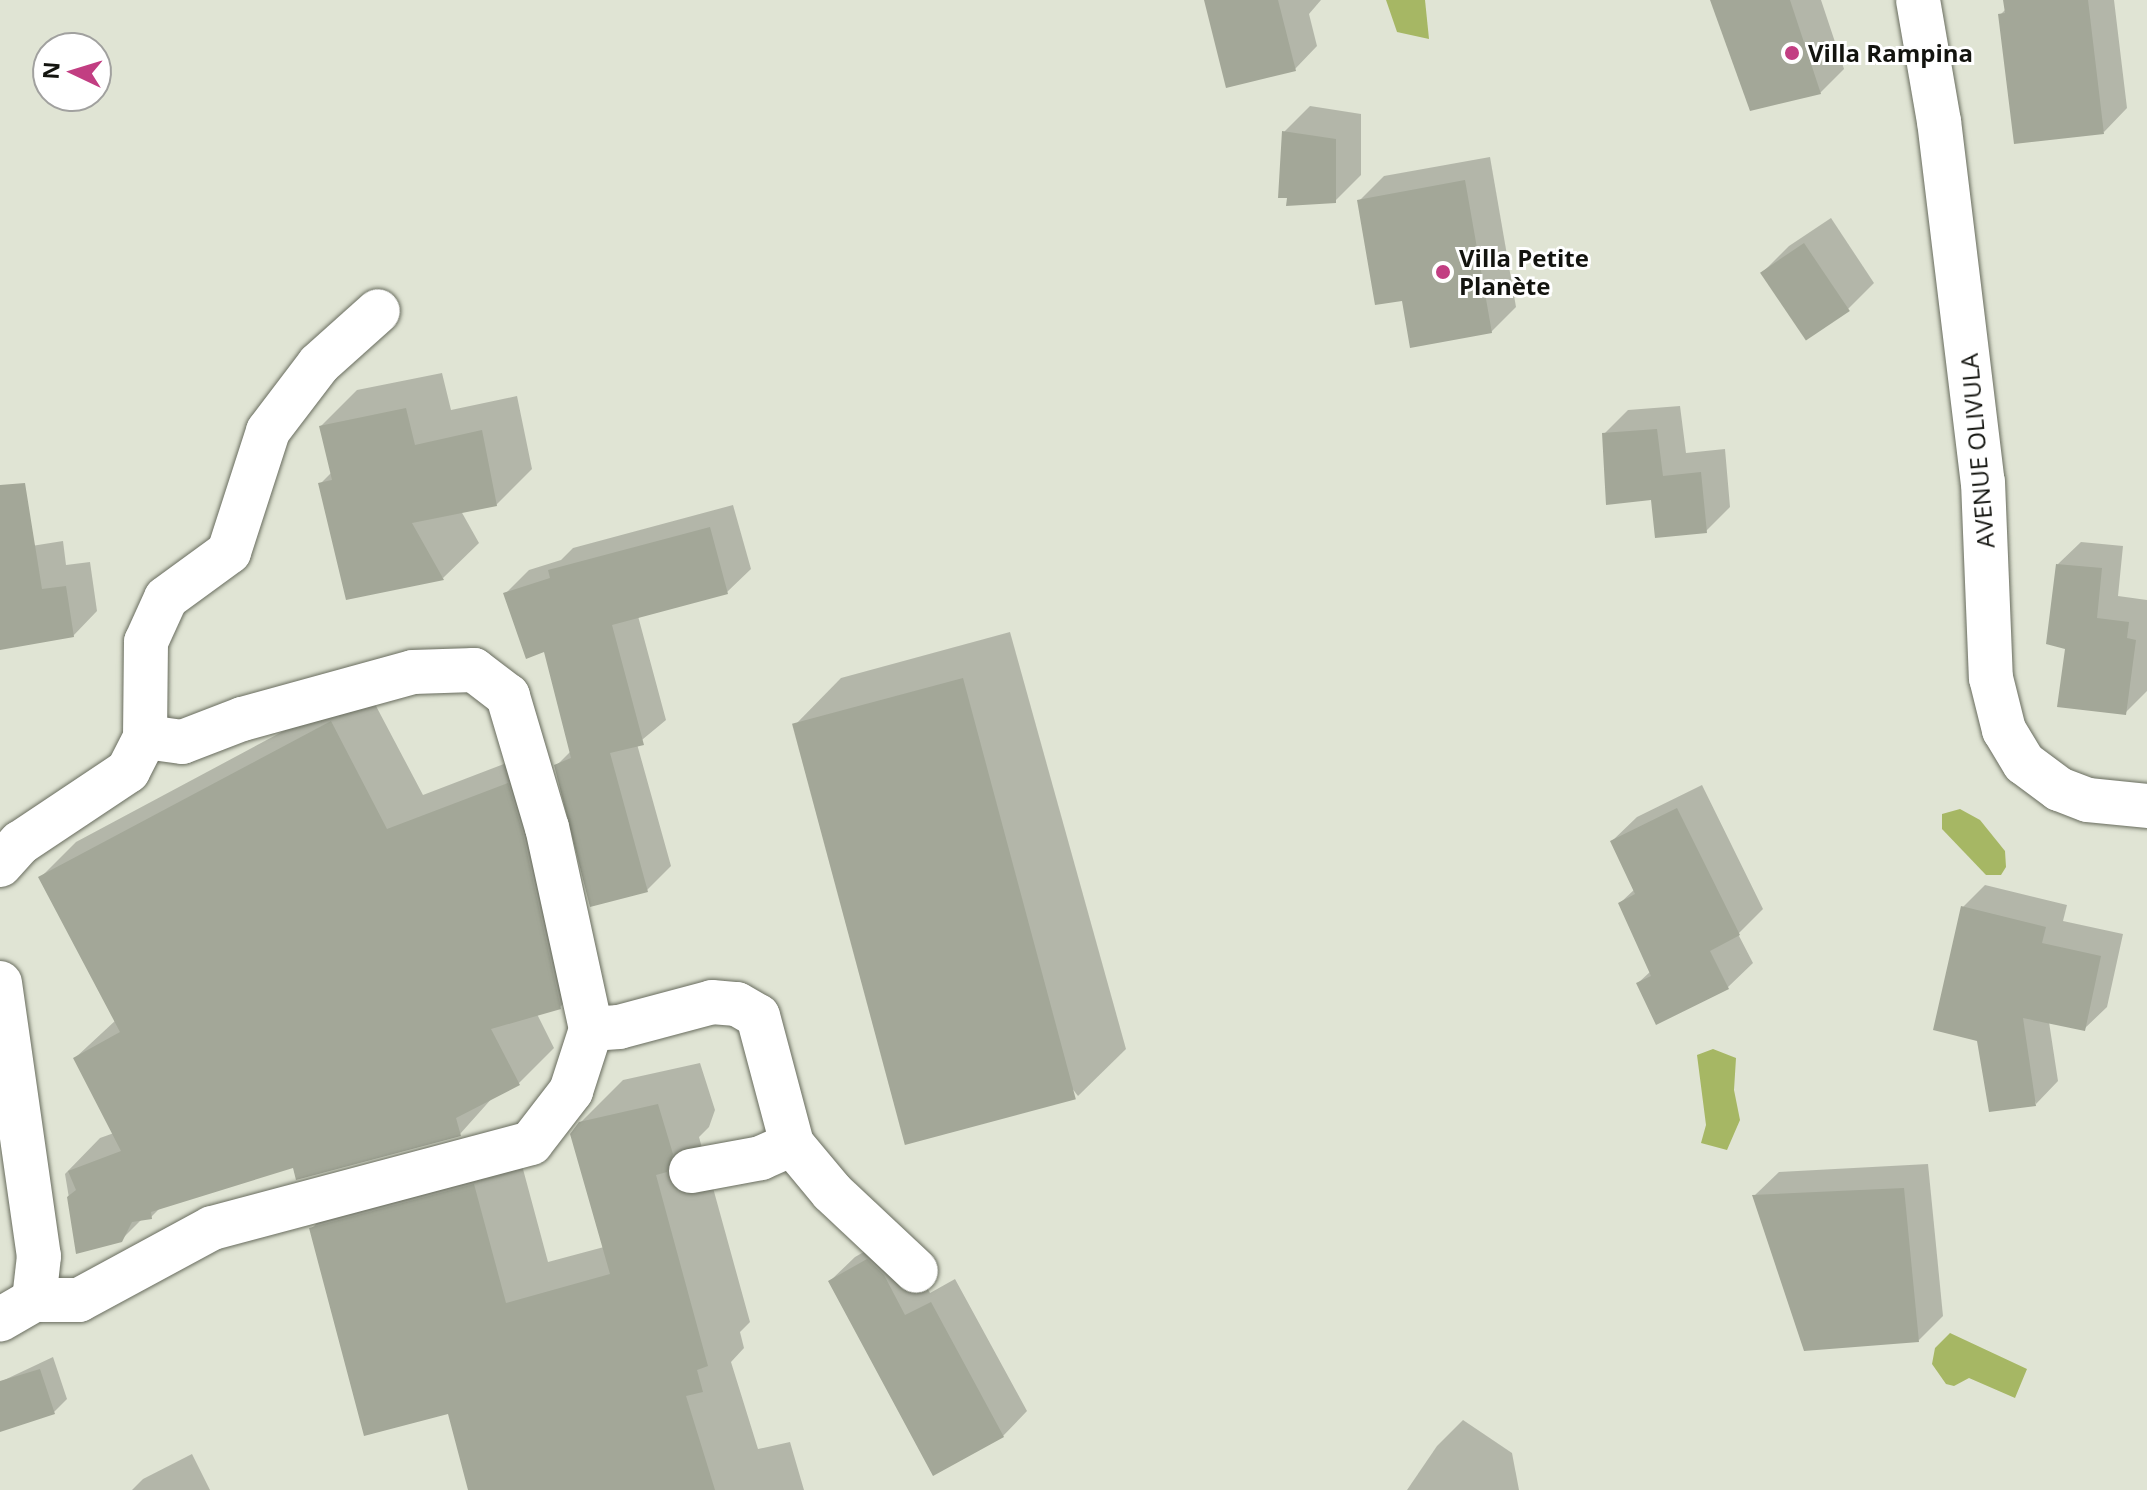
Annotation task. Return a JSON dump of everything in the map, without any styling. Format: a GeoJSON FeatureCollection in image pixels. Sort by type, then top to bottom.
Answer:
{"type":"FeatureCollection","features":[{"type":"Feature","properties":{"kind":"street","name":"AVENUE OLIVULA"},"geometry":{"type":"LineString","coordinates":[[1918,0],[1939,121],[1983,482],[1991,678],[2004,730],[2024,763],[2059,789],[2088,800],[2147,806]]}},
{"type":"Feature","properties":{"kind":"street"},"geometry":{"type":"LineString","coordinates":[[0,865],[20,843],[128,771],[145,737],[146,642],[166,598],[229,552],[268,431],[319,364],[378,311]]}},
{"type":"Feature","properties":{"kind":"street"},"geometry":{"type":"LineString","coordinates":[[17,1310],[79,1300],[212,1228],[531,1143],[571,1091],[591,1029],[547,828],[508,696],[474,670],[413,672],[242,719],[182,742],[145,737]]}},
{"type":"Feature","properties":{"kind":"street"},"geometry":{"type":"LineString","coordinates":[[0,983],[39,1256],[17,1310]]}},
{"type":"Feature","properties":{"kind":"street"},"geometry":{"type":"LineString","coordinates":[[591,1029],[619,1027],[712,1002],[737,1004],[758,1016],[792,1144],[832,1192],[916,1271]]}},
{"type":"Feature","properties":{"kind":"street"},"geometry":{"type":"LineString","coordinates":[[691,1171],[761,1158],[792,1144]]}},
{"type":"Feature","properties":{"kind":"shaded area"},"geometry":{"type":"Polygon","coordinates":[[[1386,0],[1425,0],[1429,39],[1397,32],[1386,0]]]}},
{"type":"Feature","properties":{"kind":"shaded area"},"geometry":{"type":"Polygon","coordinates":[[[1960,809],[1980,820],[2005,851],[2006,867],[2001,875],[1986,875],[1942,829],[1942,814],[1960,809]]]}},
{"type":"Feature","properties":{"kind":"shaded area"},"geometry":{"type":"Polygon","coordinates":[[[1713,1049],[1736,1058],[1734,1090],[1740,1120],[1727,1150],[1701,1143],[1706,1125],[1697,1055],[1713,1049]]]}},
{"type":"Feature","properties":{"kind":"shaded area"},"geometry":{"type":"Polygon","coordinates":[[[1950,1333],[2027,1369],[2015,1398],[1969,1378],[1954,1386],[1946,1384],[1932,1364],[1935,1348],[1950,1333]]]}},
{"type":"Feature","properties":{"kind":"building"},"geometry":{"type":"Polygon","coordinates":[[[1204,0],[1278,0],[1296,71],[1226,88],[1204,0]]]}},
{"type":"Feature","properties":{"kind":"building"},"geometry":{"type":"Polygon","coordinates":[[[1710,0],[1790,0],[1821,94],[1750,111],[1710,0]]]}},
{"type":"Feature","properties":{"kind":"building"},"geometry":{"type":"Polygon","coordinates":[[[2003,0],[2088,0],[2104,134],[2014,144],[1998,14],[2005,13],[2003,0]]]}},
{"type":"Feature","properties":{"kind":"building"},"geometry":{"type":"Polygon","coordinates":[[[1282,131],[1336,139],[1336,203],[1286,206],[1287,198],[1278,198],[1282,131]]]}},
{"type":"Feature","properties":{"kind":"building","name":"Villa Petite Planète"},"geometry":{"type":"Polygon","coordinates":[[[1465,180],[1492,333],[1410,348],[1402,301],[1375,305],[1357,200],[1465,180]]]}},
{"type":"Feature","properties":{"kind":"building"},"geometry":{"type":"Polygon","coordinates":[[[1804,243],[1850,311],[1806,341],[1760,273],[1804,243]]]}},
{"type":"Feature","properties":{"kind":"building"},"geometry":{"type":"Polygon","coordinates":[[[406,408],[415,445],[482,430],[497,506],[412,523],[444,580],[346,600],[318,483],[332,480],[319,426],[406,408]]]}},
{"type":"Feature","properties":{"kind":"building"},"geometry":{"type":"Polygon","coordinates":[[[1657,429],[1663,476],[1701,472],[1707,533],[1655,538],[1651,500],[1606,505],[1602,433],[1657,429]]]}},
{"type":"Feature","properties":{"kind":"building"},"geometry":{"type":"Polygon","coordinates":[[[25,483],[42,589],[66,586],[74,637],[0,650],[0,485],[25,483]]]}},
{"type":"Feature","properties":{"kind":"building"},"geometry":{"type":"Polygon","coordinates":[[[710,527],[728,594],[612,625],[644,745],[610,753],[648,892],[590,907],[554,765],[571,758],[544,652],[526,659],[503,593],[550,578],[548,570],[710,527]]]}},
{"type":"Feature","properties":{"kind":"building"},"geometry":{"type":"Polygon","coordinates":[[[2056,564],[2102,568],[2097,618],[2129,622],[2127,638],[2136,640],[2126,715],[2057,707],[2065,649],[2046,644],[2056,564]]]}},
{"type":"Feature","properties":{"kind":"building"},"geometry":{"type":"Polygon","coordinates":[[[963,678],[1076,1099],[905,1145],[792,724],[963,678]]]}},
{"type":"Feature","properties":{"kind":"building"},"geometry":{"type":"Polygon","coordinates":[[[331,721],[387,829],[508,783],[523,834],[561,1009],[491,1029],[520,1085],[456,1118],[461,1136],[296,1180],[293,1168],[151,1212],[152,1219],[132,1222],[122,1242],[76,1254],[67,1197],[76,1190],[68,1171],[121,1151],[73,1058],[120,1032],[38,877],[331,721]]]}},
{"type":"Feature","properties":{"kind":"building"},"geometry":{"type":"Polygon","coordinates":[[[1677,808],[1740,935],[1710,951],[1729,989],[1656,1025],[1636,983],[1651,976],[1618,903],[1635,894],[1610,841],[1677,808]]]}},
{"type":"Feature","properties":{"kind":"building"},"geometry":{"type":"Polygon","coordinates":[[[1961,906],[2046,927],[2042,943],[2101,956],[2085,1031],[2023,1018],[2036,1106],[1989,1112],[1977,1041],[1933,1030],[1961,906]]]}},
{"type":"Feature","properties":{"kind":"building"},"geometry":{"type":"Polygon","coordinates":[[[658,1104],[673,1154],[667,1172],[656,1175],[708,1366],[697,1370],[703,1392],[686,1396],[715,1490],[468,1490],[448,1414],[364,1436],[309,1228],[474,1184],[506,1303],[610,1274],[570,1134],[579,1122],[658,1104]]]}},
{"type":"Feature","properties":{"kind":"building"},"geometry":{"type":"Polygon","coordinates":[[[1904,1188],[1919,1342],[1804,1351],[1752,1195],[1904,1188]]]}},
{"type":"Feature","properties":{"kind":"building"},"geometry":{"type":"Polygon","coordinates":[[[867,1259],[884,1275],[905,1315],[931,1302],[1004,1437],[933,1476],[828,1281],[867,1259]]]}},
{"type":"Feature","properties":{"kind":"building"},"geometry":{"type":"Polygon","coordinates":[[[40,1369],[55,1414],[0,1432],[0,1381],[40,1369]]]}},
{"type":"Feature","properties":{"kind":"place","name":"Villa Rampina"},"geometry":{"type":"Point","coordinates":[1792,53]}},
{"type":"Feature","properties":{"kind":"place","name":"Villa Petite Planète"},"geometry":{"type":"Point","coordinates":[1443,272]}}]}
